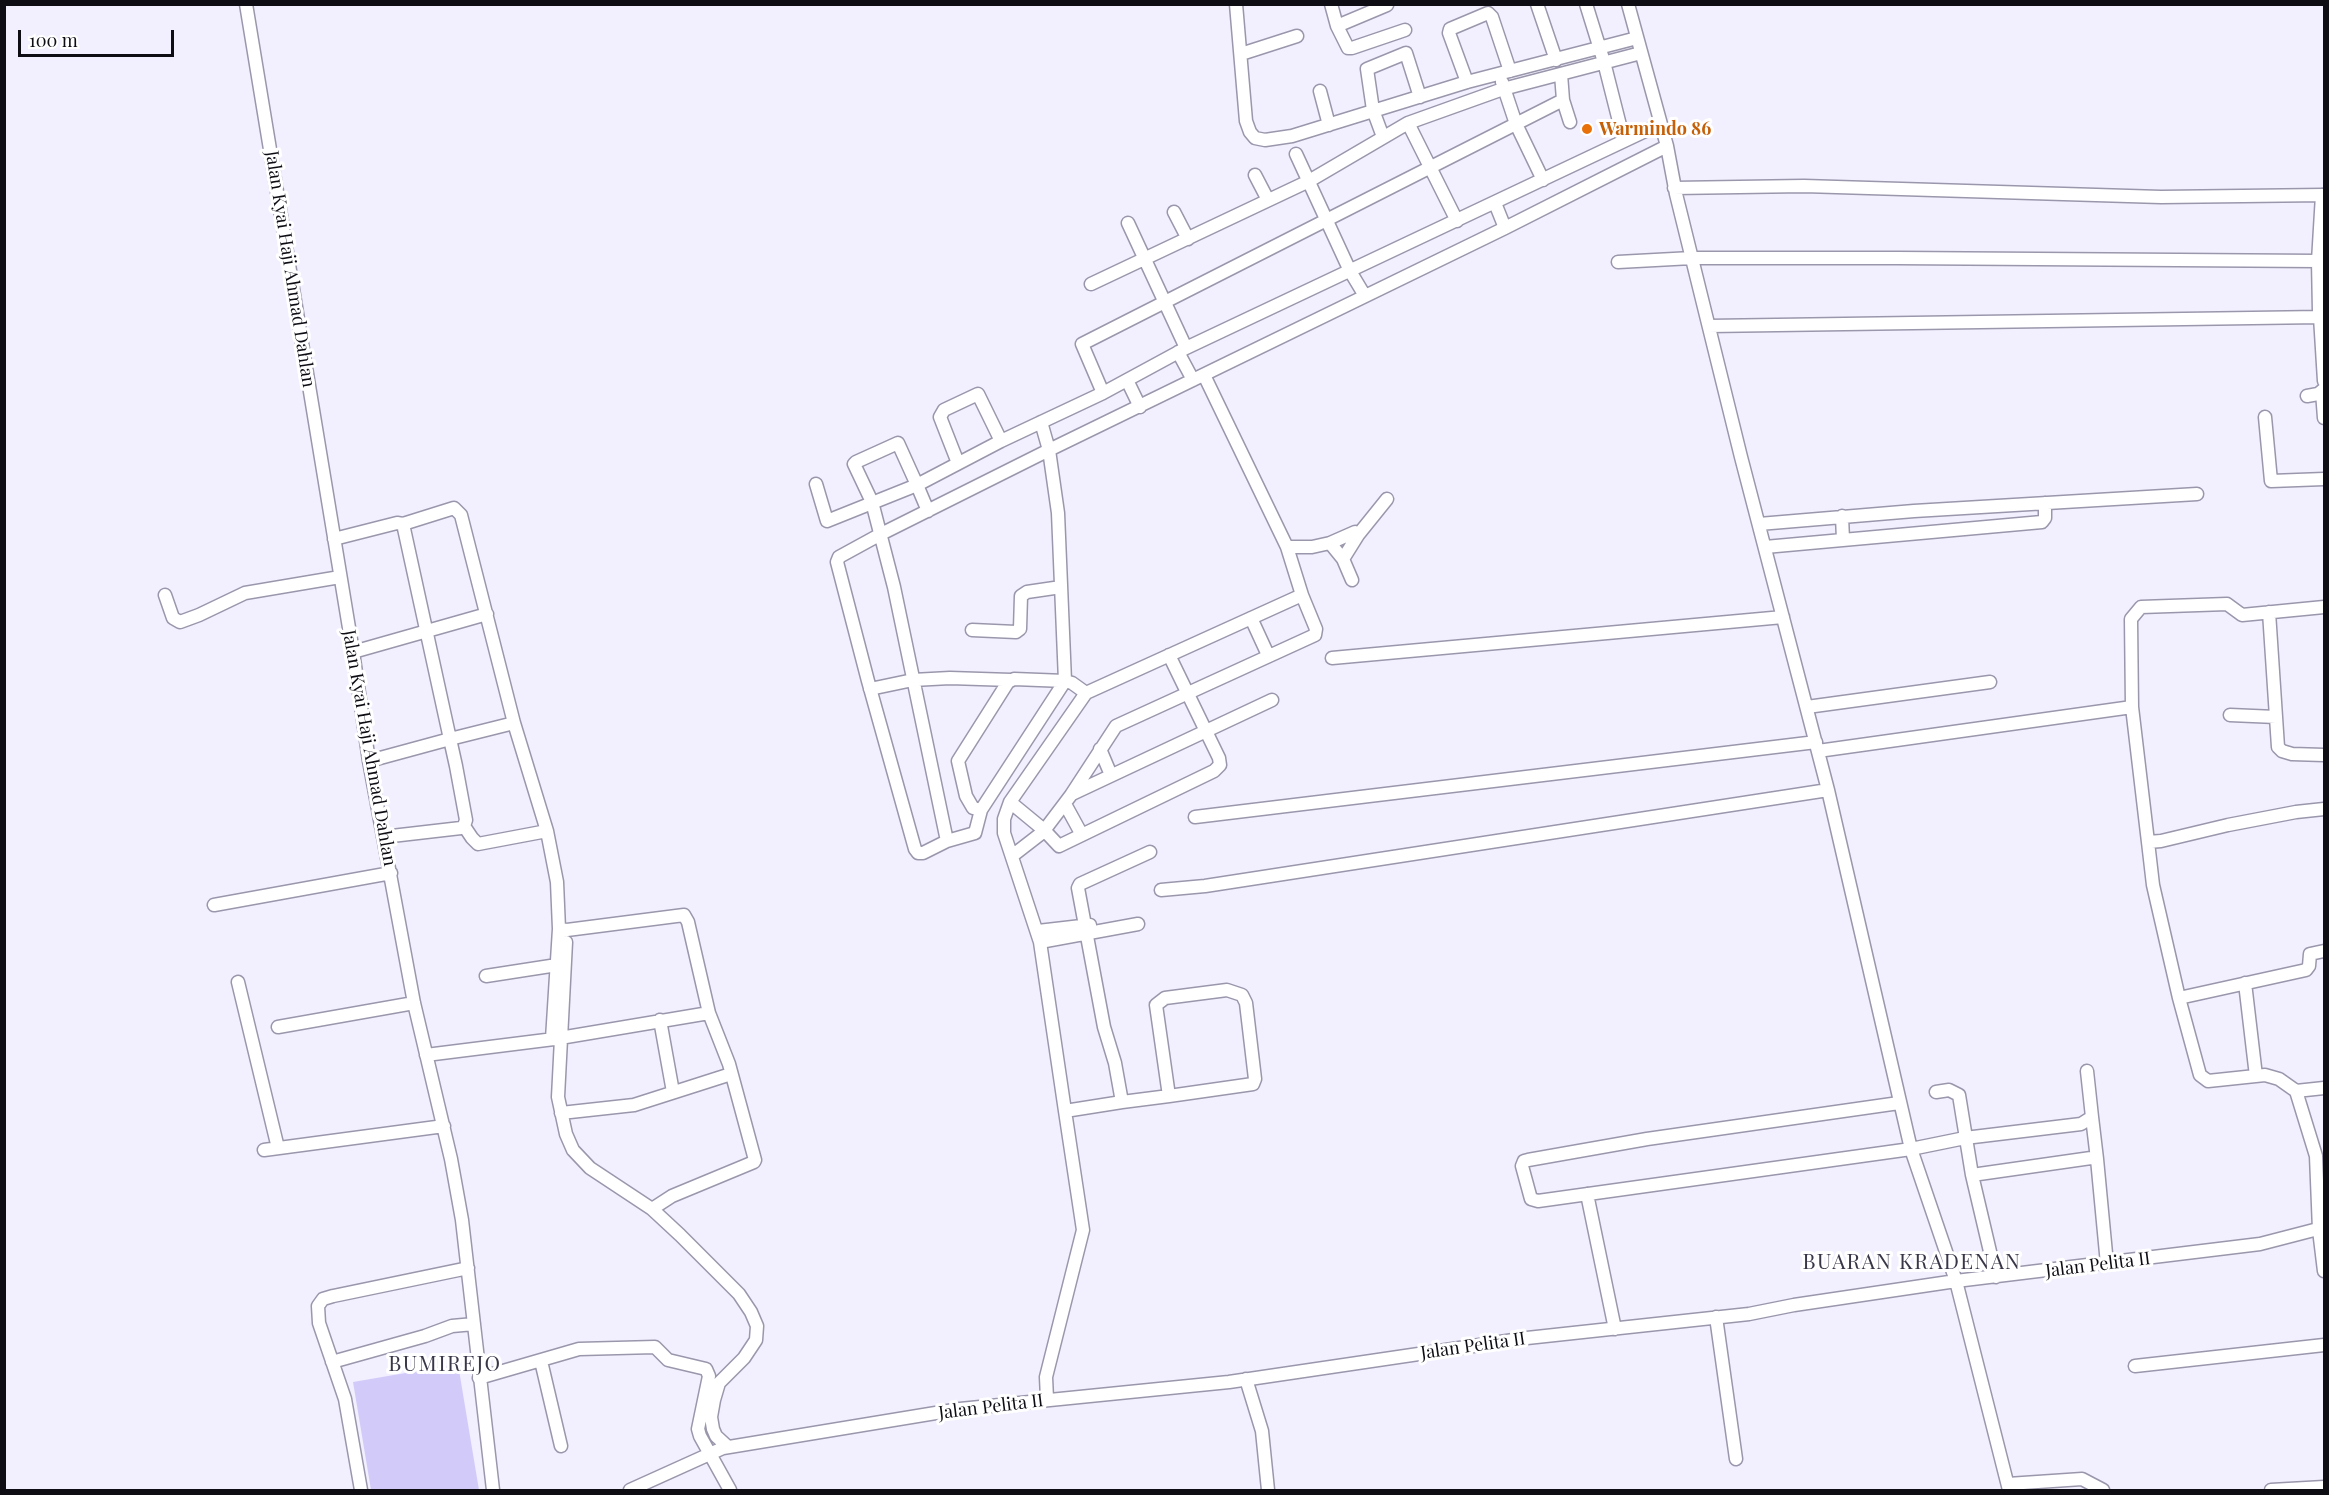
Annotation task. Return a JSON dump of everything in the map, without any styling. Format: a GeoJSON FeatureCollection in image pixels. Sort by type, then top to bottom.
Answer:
{"type":"FeatureCollection","features":[{"type":"Feature","properties":{"kind":"street","name":"Jalan Kyai Haji Ahmad Dahlan"},"geometry":{"type":"LineString","coordinates":[[246,4],[340,577],[359,650],[388,836],[391,873],[414,1003],[435,1054],[444,1126],[462,1220],[494,1491]]}},
{"type":"Feature","properties":{"kind":"street"},"geometry":{"type":"LineString","coordinates":[[1331,4],[1346,46],[1352,48],[1405,30]]}},
{"type":"Feature","properties":{"kind":"street"},"geometry":{"type":"LineString","coordinates":[[1537,4],[1556,60]]}},
{"type":"Feature","properties":{"kind":"street"},"geometry":{"type":"LineString","coordinates":[[1586,4],[1604,62],[1624,141]]}},
{"type":"Feature","properties":{"kind":"street"},"geometry":{"type":"LineString","coordinates":[[1628,4],[1667,146],[1674,188],[1828,790],[1899,1103],[1911,1149],[1956,1281],[2009,1488],[2082,1479],[2099,1486],[2103,1491]]}},
{"type":"Feature","properties":{"kind":"street"},"geometry":{"type":"LineString","coordinates":[[1237,5],[1246,121],[1255,138],[1275,140],[1375,114],[1467,82],[1561,74],[1641,53]]}},
{"type":"Feature","properties":{"kind":"street"},"geometry":{"type":"LineString","coordinates":[[1337,26],[1387,5]]}},
{"type":"Feature","properties":{"kind":"street"},"geometry":{"type":"LineString","coordinates":[[1467,82],[1449,33],[1450,29],[1488,13],[1492,16],[1503,79],[1516,124],[1543,180]]}},
{"type":"Feature","properties":{"kind":"street"},"geometry":{"type":"LineString","coordinates":[[1240,54],[1297,36]]}},
{"type":"Feature","properties":{"kind":"street"},"geometry":{"type":"LineString","coordinates":[[1091,284],[1309,181],[1408,123],[1503,79],[1556,60],[1637,38]]}},
{"type":"Feature","properties":{"kind":"street"},"geometry":{"type":"LineString","coordinates":[[1383,137],[1375,114],[1367,69],[1406,53],[1409,56],[1420,97]]}},
{"type":"Feature","properties":{"kind":"street"},"geometry":{"type":"LineString","coordinates":[[1561,74],[1563,100],[1570,122]]}},
{"type":"Feature","properties":{"kind":"street"},"geometry":{"type":"LineString","coordinates":[[1320,91],[1329,125]]}},
{"type":"Feature","properties":{"kind":"street"},"geometry":{"type":"LineString","coordinates":[[1103,393],[1082,344],[1563,100]]}},
{"type":"Feature","properties":{"kind":"street"},"geometry":{"type":"LineString","coordinates":[[1408,123],[1457,221]]}},
{"type":"Feature","properties":{"kind":"street"},"geometry":{"type":"LineString","coordinates":[[816,484],[828,521],[872,501],[917,485],[1001,441],[1103,393],[1182,350],[1660,124]]}},
{"type":"Feature","properties":{"kind":"street"},"geometry":{"type":"LineString","coordinates":[[1076,686],[981,810],[975,832],[923,852],[916,852],[870,689],[837,562],[839,557],[880,534],[1049,450],[1505,228],[1667,146]]}},
{"type":"Feature","properties":{"kind":"street"},"geometry":{"type":"LineString","coordinates":[[1296,154],[1350,271],[1365,296]]}},
{"type":"Feature","properties":{"kind":"street"},"geometry":{"type":"LineString","coordinates":[[1255,175],[1268,200]]}},
{"type":"Feature","properties":{"kind":"street"},"geometry":{"type":"LineString","coordinates":[[1674,188],[1804,186],[2162,197],[2323,195],[2318,261],[2325,418]]}},
{"type":"Feature","properties":{"kind":"street"},"geometry":{"type":"LineString","coordinates":[[1495,203],[1505,228]]}},
{"type":"Feature","properties":{"kind":"street"},"geometry":{"type":"LineString","coordinates":[[1174,212],[1188,239]]}},
{"type":"Feature","properties":{"kind":"street"},"geometry":{"type":"LineString","coordinates":[[1012,856],[1044,830],[1068,799],[1116,726],[1316,635],[1316,629],[1302,595],[1287,547],[1199,378],[1182,350],[1165,302],[1128,223]]}},
{"type":"Feature","properties":{"kind":"street"},"geometry":{"type":"LineString","coordinates":[[1618,262],[1692,258],[2318,261]]}},
{"type":"Feature","properties":{"kind":"street"},"geometry":{"type":"LineString","coordinates":[[1709,326],[2322,317]]}},
{"type":"Feature","properties":{"kind":"street"},"geometry":{"type":"LineString","coordinates":[[1127,380],[1140,407]]}},
{"type":"Feature","properties":{"kind":"street"},"geometry":{"type":"LineString","coordinates":[[2307,396],[2324,387]]}},
{"type":"Feature","properties":{"kind":"street"},"geometry":{"type":"LineString","coordinates":[[958,463],[940,417],[944,410],[978,394],[1001,441]]}},
{"type":"Feature","properties":{"kind":"street"},"geometry":{"type":"LineString","coordinates":[[2265,417],[2271,481],[2325,479]]}},
{"type":"Feature","properties":{"kind":"street"},"geometry":{"type":"LineString","coordinates":[[1041,422],[1049,450],[1058,513],[1062,587],[1076,686],[1010,802],[1004,819],[1004,833],[1039,937],[1083,1230],[1042,1400]]}},
{"type":"Feature","properties":{"kind":"street"},"geometry":{"type":"LineString","coordinates":[[928,511],[900,444],[894,443],[854,464],[872,501],[894,587],[947,841]]}},
{"type":"Feature","properties":{"kind":"street"},"geometry":{"type":"LineString","coordinates":[[1759,524],[1842,516],[2197,494]]}},
{"type":"Feature","properties":{"kind":"street"},"geometry":{"type":"LineString","coordinates":[[1343,559],[1358,535],[1387,499]]}},
{"type":"Feature","properties":{"kind":"street"},"geometry":{"type":"LineString","coordinates":[[1765,547],[2042,522],[2045,518],[2045,503]]}},
{"type":"Feature","properties":{"kind":"street"},"geometry":{"type":"LineString","coordinates":[[334,539],[396,523],[403,524],[454,508],[458,510],[514,723],[547,831],[557,882],[563,929],[557,1038]]}},
{"type":"Feature","properties":{"kind":"street"},"geometry":{"type":"LineString","coordinates":[[1842,516],[1843,540]]}},
{"type":"Feature","properties":{"kind":"street"},"geometry":{"type":"LineString","coordinates":[[403,524],[450,739],[464,809],[464,826],[475,841],[483,844],[547,831]]}},
{"type":"Feature","properties":{"kind":"street"},"geometry":{"type":"LineString","coordinates":[[1287,547],[1312,547],[1330,543],[1352,532],[1358,535]]}},
{"type":"Feature","properties":{"kind":"street"},"geometry":{"type":"LineString","coordinates":[[1330,543],[1343,559],[1352,580]]}},
{"type":"Feature","properties":{"kind":"street"},"geometry":{"type":"LineString","coordinates":[[165,595],[173,618],[180,622],[245,593],[340,577]]}},
{"type":"Feature","properties":{"kind":"street"},"geometry":{"type":"LineString","coordinates":[[972,630],[1018,631],[1021,596],[1025,593],[1062,587]]}},
{"type":"Feature","properties":{"kind":"street"},"geometry":{"type":"LineString","coordinates":[[870,689],[913,680],[950,678],[1011,680],[1076,686],[1169,655],[1302,595]]}},
{"type":"Feature","properties":{"kind":"street"},"geometry":{"type":"LineString","coordinates":[[2325,607],[2242,615],[2227,604],[2141,607],[2131,619],[2130,708],[2153,885],[2179,998],[2199,1071],[2208,1081],[2265,1075],[2279,1080],[2296,1092],[2316,1156],[2325,1271]]}},
{"type":"Feature","properties":{"kind":"street"},"geometry":{"type":"LineString","coordinates":[[2269,612],[2280,750],[2292,754],[2325,755]]}},
{"type":"Feature","properties":{"kind":"street"},"geometry":{"type":"LineString","coordinates":[[359,650],[487,614]]}},
{"type":"Feature","properties":{"kind":"street"},"geometry":{"type":"LineString","coordinates":[[1332,658],[1783,617]]}},
{"type":"Feature","properties":{"kind":"street"},"geometry":{"type":"LineString","coordinates":[[1251,618],[1268,656]]}},
{"type":"Feature","properties":{"kind":"street"},"geometry":{"type":"LineString","coordinates":[[1010,802],[1044,830],[1059,846],[1214,771],[1220,762],[1169,655]]}},
{"type":"Feature","properties":{"kind":"street"},"geometry":{"type":"LineString","coordinates":[[981,810],[974,808],[966,796],[958,761],[1011,680]]}},
{"type":"Feature","properties":{"kind":"street"},"geometry":{"type":"LineString","coordinates":[[1807,707],[1990,682]]}},
{"type":"Feature","properties":{"kind":"street"},"geometry":{"type":"LineString","coordinates":[[1068,799],[1111,775],[1272,700]]}},
{"type":"Feature","properties":{"kind":"street"},"geometry":{"type":"LineString","coordinates":[[1195,817],[1817,747],[2130,708]]}},
{"type":"Feature","properties":{"kind":"street"},"geometry":{"type":"LineString","coordinates":[[2230,715],[2276,717]]}},
{"type":"Feature","properties":{"kind":"street"},"geometry":{"type":"LineString","coordinates":[[375,759],[514,723]]}},
{"type":"Feature","properties":{"kind":"street"},"geometry":{"type":"LineString","coordinates":[[1101,749],[1111,775]]}},
{"type":"Feature","properties":{"kind":"street"},"geometry":{"type":"LineString","coordinates":[[1161,890],[1205,886],[1828,790]]}},
{"type":"Feature","properties":{"kind":"street"},"geometry":{"type":"LineString","coordinates":[[1068,799],[1082,835]]}},
{"type":"Feature","properties":{"kind":"street"},"geometry":{"type":"LineString","coordinates":[[2148,842],[2296,812],[2325,809]]}},
{"type":"Feature","properties":{"kind":"street"},"geometry":{"type":"LineString","coordinates":[[388,836],[464,826]]}},
{"type":"Feature","properties":{"kind":"street"},"geometry":{"type":"LineString","coordinates":[[1122,1102],[1115,1063],[1104,1027],[1078,886],[1150,852]]}},
{"type":"Feature","properties":{"kind":"street"},"geometry":{"type":"LineString","coordinates":[[214,904],[391,873]]}},
{"type":"Feature","properties":{"kind":"street"},"geometry":{"type":"LineString","coordinates":[[563,929],[684,915],[688,922],[709,1013],[731,1074],[755,1160],[672,1196],[652,1209]]}},
{"type":"Feature","properties":{"kind":"street"},"geometry":{"type":"LineString","coordinates":[[1039,937],[1142,921]]}},
{"type":"Feature","properties":{"kind":"street"},"geometry":{"type":"LineString","coordinates":[[563,929],[557,965],[557,1038],[558,1097],[566,1134],[577,1155],[590,1168],[652,1209],[739,1294],[757,1326],[756,1340],[719,1383],[711,1416],[730,1491]]}},
{"type":"Feature","properties":{"kind":"street"},"geometry":{"type":"LineString","coordinates":[[2179,998],[2306,970],[2310,966],[2310,954],[2325,951]]}},
{"type":"Feature","properties":{"kind":"street"},"geometry":{"type":"LineString","coordinates":[[486,976],[557,965]]}},
{"type":"Feature","properties":{"kind":"street"},"geometry":{"type":"LineString","coordinates":[[238,982],[278,1148]]}},
{"type":"Feature","properties":{"kind":"street"},"geometry":{"type":"LineString","coordinates":[[2245,983],[2256,1076]]}},
{"type":"Feature","properties":{"kind":"street"},"geometry":{"type":"LineString","coordinates":[[1065,1111],[1169,1096],[1254,1082],[1246,1003],[1242,995],[1227,990],[1165,998],[1156,1005],[1169,1096]]}},
{"type":"Feature","properties":{"kind":"street"},"geometry":{"type":"LineString","coordinates":[[278,1027],[414,1003]]}},
{"type":"Feature","properties":{"kind":"street"},"geometry":{"type":"LineString","coordinates":[[435,1054],[557,1038],[709,1013]]}},
{"type":"Feature","properties":{"kind":"street"},"geometry":{"type":"LineString","coordinates":[[660,1020],[673,1092]]}},
{"type":"Feature","properties":{"kind":"street"},"geometry":{"type":"LineString","coordinates":[[2086,1071],[2107,1264]]}},
{"type":"Feature","properties":{"kind":"street"},"geometry":{"type":"LineString","coordinates":[[561,1113],[634,1105],[731,1074]]}},
{"type":"Feature","properties":{"kind":"street"},"geometry":{"type":"LineString","coordinates":[[2296,1092],[2325,1088]]}},
{"type":"Feature","properties":{"kind":"street"},"geometry":{"type":"LineString","coordinates":[[1936,1092],[1950,1090],[1959,1095],[1972,1175],[1996,1277]]}},
{"type":"Feature","properties":{"kind":"street"},"geometry":{"type":"LineString","coordinates":[[1899,1103],[1647,1139],[1528,1160],[1522,1163],[1533,1201],[1911,1149],[1965,1138],[2080,1124],[2092,1117]]}},
{"type":"Feature","properties":{"kind":"street"},"geometry":{"type":"LineString","coordinates":[[264,1150],[444,1126]]}},
{"type":"Feature","properties":{"kind":"street"},"geometry":{"type":"LineString","coordinates":[[1972,1175],[2097,1159]]}},
{"type":"Feature","properties":{"kind":"street"},"geometry":{"type":"LineString","coordinates":[[1587,1194],[1615,1329]]}},
{"type":"Feature","properties":{"kind":"street","name":"Jalan Pelita II"},"geometry":{"type":"LineString","coordinates":[[630,1491],[719,1450],[960,1409],[1246,1379],[1527,1338],[1716,1317],[1956,1281],[2260,1244],[2322,1230]]}},
{"type":"Feature","properties":{"kind":"street"},"geometry":{"type":"LineString","coordinates":[[362,1491],[345,1399],[332,1362],[317,1310],[318,1306],[323,1299],[333,1296],[468,1268]]}},
{"type":"Feature","properties":{"kind":"street"},"geometry":{"type":"LineString","coordinates":[[1716,1317],[1736,1460]]}},
{"type":"Feature","properties":{"kind":"street"},"geometry":{"type":"LineString","coordinates":[[332,1362],[425,1336],[452,1326],[474,1324]]}},
{"type":"Feature","properties":{"kind":"street"},"geometry":{"type":"LineString","coordinates":[[2135,1366],[2325,1345]]}},
{"type":"Feature","properties":{"kind":"street"},"geometry":{"type":"LineString","coordinates":[[479,1378],[579,1349],[655,1347],[668,1360],[706,1369],[709,1376],[719,1383]]}},
{"type":"Feature","properties":{"kind":"street"},"geometry":{"type":"LineString","coordinates":[[541,1361],[561,1446]]}},
{"type":"Feature","properties":{"kind":"street"},"geometry":{"type":"LineString","coordinates":[[709,1376],[698,1430],[719,1450]]}},
{"type":"Feature","properties":{"kind":"street"},"geometry":{"type":"LineString","coordinates":[[1246,1379],[1262,1431],[1268,1491]]}},
{"type":"Feature","properties":{"kind":"street"},"geometry":{"type":"LineString","coordinates":[[2271,1491],[2325,1487]]}},
{"type":"Feature","properties":{"kind":"shaded area"},"geometry":{"type":"Polygon","coordinates":[[[458,1364],[479,1490],[371,1490],[353,1382],[458,1364]]]}},
{"type":"Feature","properties":{"kind":"place","name":"Warmindo 86"},"geometry":{"type":"Point","coordinates":[1587,129]}},
{"type":"Feature","properties":{"kind":"district","name":"BUARAN KRADENAN"},"geometry":{"type":"Point","coordinates":[1912,1262]}},
{"type":"Feature","properties":{"kind":"district","name":"BUMIREJO"},"geometry":{"type":"Point","coordinates":[445,1364]}}]}
